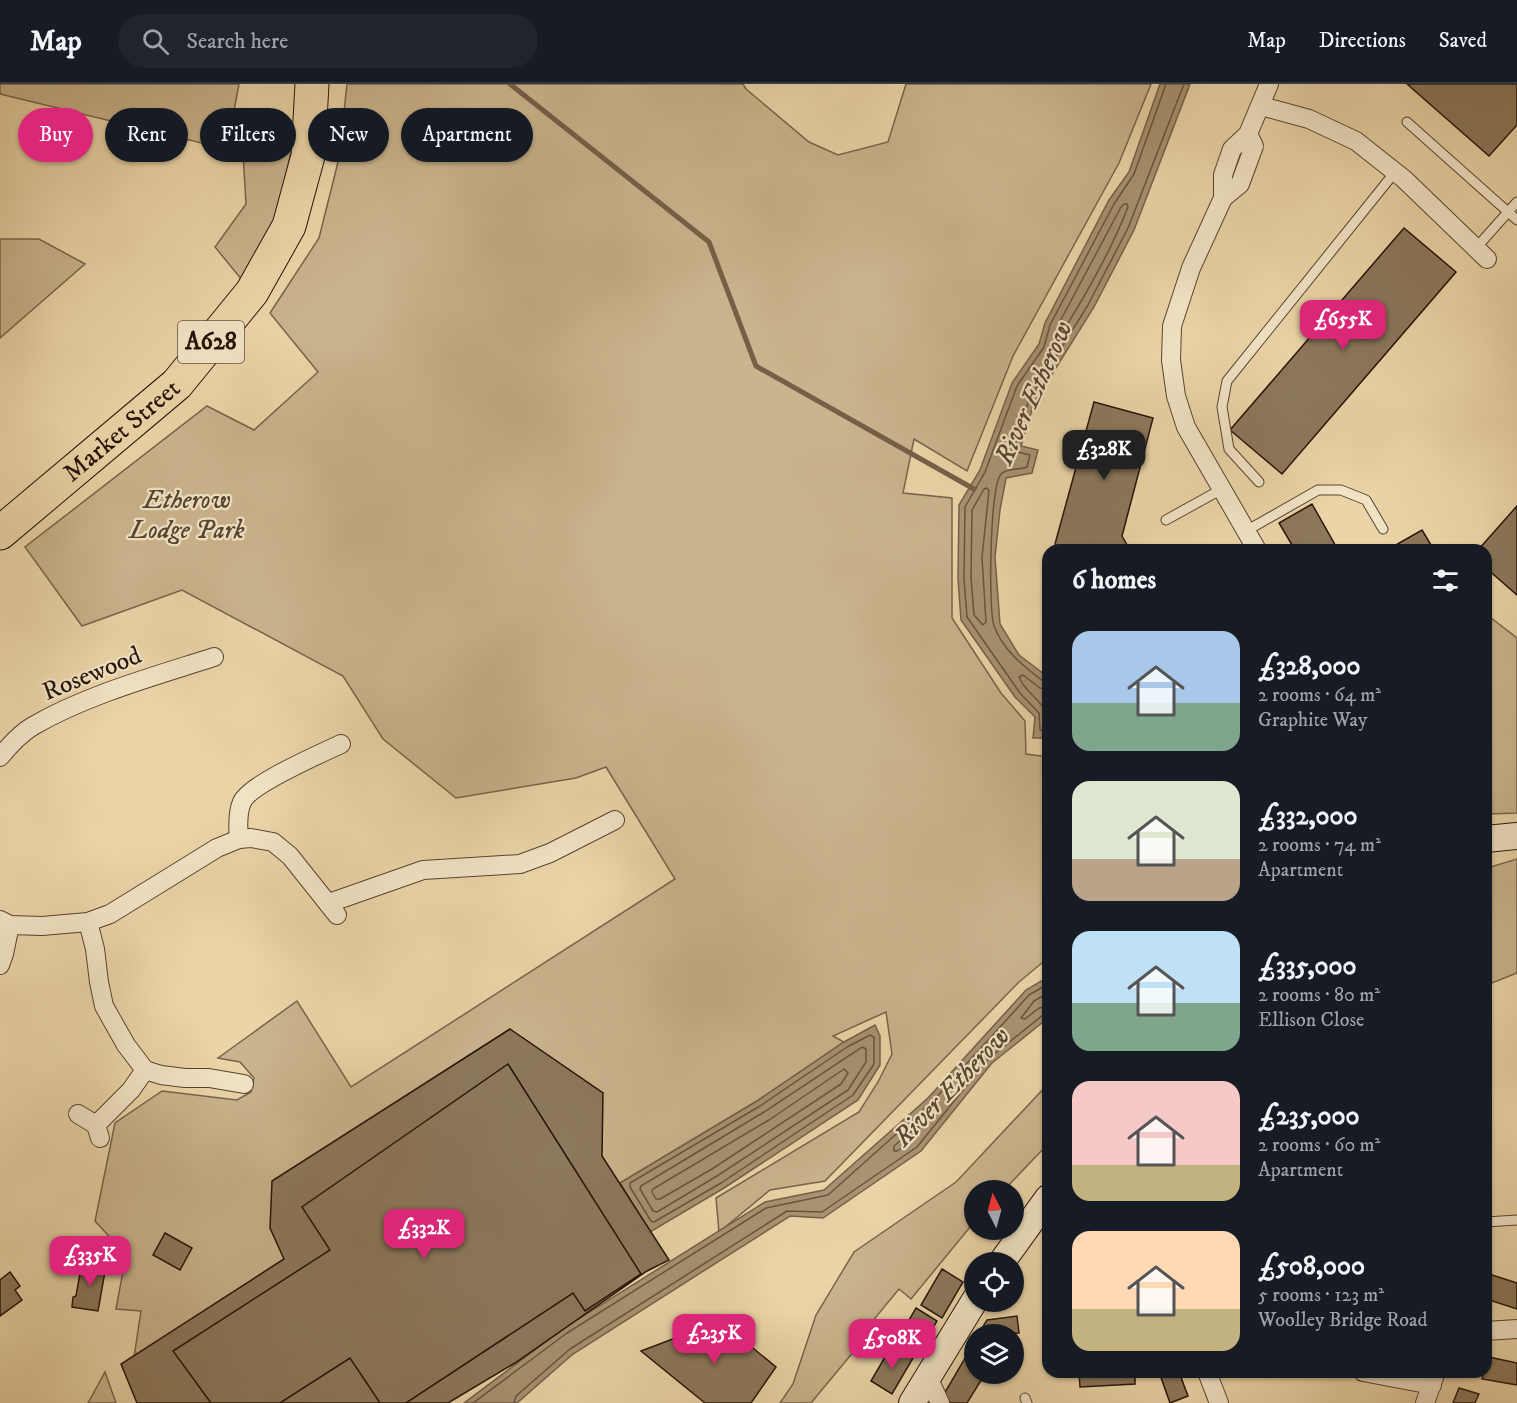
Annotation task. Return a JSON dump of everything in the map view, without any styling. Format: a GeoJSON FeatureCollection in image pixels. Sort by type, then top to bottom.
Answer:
{"type":"FeatureCollection","features":[{"type":"Feature","properties":{"kind":"highway","name":"Market Street"},"geometry":{"type":"LineString","coordinates":[[0,533],[177,384],[252,292],[289,226],[308,156],[312,84]]}},
{"type":"Feature","properties":{"kind":"street"},"geometry":{"type":"LineString","coordinates":[[1254,544],[1186,427],[1176,396],[1171,360],[1172,326],[1188,277],[1223,198],[1223,175],[1232,149],[1248,134],[1269,84]]}},
{"type":"Feature","properties":{"kind":"street"},"geometry":{"type":"LineString","coordinates":[[1261,106],[1309,119],[1356,141],[1395,172],[1481,253]]}},
{"type":"Feature","properties":{"kind":"street","name":"Rosewood"},"geometry":{"type":"LineString","coordinates":[[0,757],[32,726],[69,708],[125,686],[214,657]]}},
{"type":"Feature","properties":{"kind":"street"},"geometry":{"type":"LineString","coordinates":[[239,839],[238,819],[241,803],[249,793],[341,744]]}},
{"type":"Feature","properties":{"kind":"street"},"geometry":{"type":"LineString","coordinates":[[0,965],[5,923],[42,926],[88,922],[110,914],[217,848],[239,839],[251,838],[273,842],[290,856],[333,909],[423,870],[520,864],[550,853],[615,820]]}},
{"type":"Feature","properties":{"kind":"street"},"geometry":{"type":"LineString","coordinates":[[88,922],[95,949],[104,1006],[126,1046],[145,1070],[161,1075],[209,1078],[244,1084]]}},
{"type":"Feature","properties":{"kind":"street"},"geometry":{"type":"LineString","coordinates":[[78,1114],[98,1131],[145,1070]]}},
{"type":"Feature","properties":{"kind":"street"},"geometry":{"type":"LineString","coordinates":[[1010,1252],[1042,1206]]}},
{"type":"Feature","properties":{"kind":"street"},"geometry":{"type":"LineString","coordinates":[[912,1403],[968,1312]]}},
{"type":"Feature","properties":{"kind":"street"},"geometry":{"type":"LineString","coordinates":[[1492,1331],[1517,1329]]}},
{"type":"Feature","properties":{"kind":"street"},"geometry":{"type":"LineString","coordinates":[[928,1377],[940,1403]]}},
{"type":"Feature","properties":{"kind":"street"},"geometry":{"type":"LineString","coordinates":[[1209,1378],[1219,1403]]}},
{"type":"Feature","properties":{"kind":"street"},"geometry":{"type":"LineString","coordinates":[[1425,1403],[1434,1379]]}},
{"type":"Feature","properties":{"kind":"lane"},"geometry":{"type":"LineString","coordinates":[[1407,122],[1517,220]]}},
{"type":"Feature","properties":{"kind":"lane"},"geometry":{"type":"LineString","coordinates":[[1259,482],[1229,449],[1222,408],[1227,381],[1395,172]]}},
{"type":"Feature","properties":{"kind":"lane"},"geometry":{"type":"LineString","coordinates":[[1481,253],[1517,202]]}},
{"type":"Feature","properties":{"kind":"lane"},"geometry":{"type":"LineString","coordinates":[[1166,520],[1222,489]]}},
{"type":"Feature","properties":{"kind":"lane"},"geometry":{"type":"LineString","coordinates":[[1246,531],[1318,490],[1341,490],[1366,500],[1383,529]]}},
{"type":"Feature","properties":{"kind":"lane"},"geometry":{"type":"LineString","coordinates":[[1492,1222],[1517,1220]]}},
{"type":"Feature","properties":{"kind":"green space"},"geometry":{"type":"Polygon","coordinates":[[[0,84],[239,84],[234,108],[200,108],[200,143],[188,140],[188,108],[105,108],[105,119],[93,117],[93,108],[58,108],[0,94],[0,84]]]}},
{"type":"Feature","properties":{"kind":"green space","name":"Etherow Lodge Park"},"geometry":{"type":"Polygon","coordinates":[[[347,84],[743,84],[809,142],[838,155],[888,142],[906,84],[1151,84],[1119,163],[1013,356],[967,471],[914,439],[903,493],[952,498],[952,618],[1001,693],[1025,721],[1026,754],[1042,756],[1042,963],[1019,982],[825,1181],[770,1190],[719,1232],[716,1198],[859,1112],[892,1054],[886,1012],[833,1036],[844,1042],[757,1101],[620,1183],[599,1192],[284,1259],[134,1357],[141,1311],[116,1309],[126,1255],[95,1221],[115,1123],[162,1091],[237,1100],[251,1092],[254,1078],[240,1062],[218,1058],[297,1001],[351,1087],[675,879],[606,767],[576,778],[456,798],[383,739],[343,676],[182,590],[82,626],[25,547],[207,406],[254,430],[318,372],[270,313],[319,238],[338,162],[389,162],[389,108],[344,108],[347,84]]]}},
{"type":"Feature","properties":{"kind":"green space"},"geometry":{"type":"Polygon","coordinates":[[[244,162],[289,162],[276,220],[242,280],[215,247],[246,204],[244,162]]]}},
{"type":"Feature","properties":{"kind":"green space"},"geometry":{"type":"Polygon","coordinates":[[[0,239],[39,239],[85,264],[0,338],[0,239]]]}},
{"type":"Feature","properties":{"kind":"green space"},"geometry":{"type":"Polygon","coordinates":[[[1492,619],[1517,638],[1517,813],[1492,814],[1492,619]]]}},
{"type":"Feature","properties":{"kind":"green space"},"geometry":{"type":"Polygon","coordinates":[[[1517,859],[1517,973],[1492,983],[1492,866],[1517,859]]]}},
{"type":"Feature","properties":{"kind":"green space"},"geometry":{"type":"Polygon","coordinates":[[[1042,1090],[1042,1150],[1014,1180],[964,1180],[964,1234],[911,1299],[899,1289],[866,1329],[869,1333],[811,1403],[780,1403],[793,1384],[816,1315],[854,1252],[956,1182],[1042,1090]]]}},
{"type":"Feature","properties":{"kind":"green space"},"geometry":{"type":"Polygon","coordinates":[[[105,1372],[116,1403],[88,1403],[105,1372]]]}},
{"type":"Feature","properties":{"kind":"water","name":"River Etherow"},"geometry":{"type":"Polygon","coordinates":[[[1160,84],[1190,84],[1134,230],[1094,307],[1034,403],[1021,446],[1038,450],[1032,473],[1006,478],[995,557],[1000,624],[1019,655],[1042,672],[1042,738],[1033,738],[1035,717],[1015,697],[961,620],[958,579],[959,505],[980,470],[1012,383],[1039,344],[1045,323],[1109,200],[1129,172],[1160,84]]]}},
{"type":"Feature","properties":{"kind":"water","name":"River Etherow"},"geometry":{"type":"Polygon","coordinates":[[[1042,981],[1042,1023],[992,1063],[921,1151],[823,1218],[790,1216],[573,1354],[517,1403],[464,1403],[564,1328],[765,1202],[824,1190],[928,1098],[1026,990],[1042,981]]]}},
{"type":"Feature","properties":{"kind":"water"},"geometry":{"type":"Polygon","coordinates":[[[875,1025],[880,1036],[880,1065],[858,1100],[724,1188],[650,1232],[620,1183],[757,1101],[844,1042],[875,1025]]]}},
{"type":"Feature","properties":{"kind":"building"},"geometry":{"type":"Polygon","coordinates":[[[1407,84],[1517,84],[1517,125],[1489,156],[1407,84]]]}},
{"type":"Feature","properties":{"kind":"building"},"geometry":{"type":"Polygon","coordinates":[[[1404,228],[1456,272],[1282,474],[1230,430],[1404,228]]]}},
{"type":"Feature","properties":{"kind":"building"},"geometry":{"type":"Polygon","coordinates":[[[1094,402],[1153,418],[1122,536],[1127,544],[1055,544],[1094,402]]]}},
{"type":"Feature","properties":{"kind":"building"},"geometry":{"type":"Polygon","coordinates":[[[1312,504],[1335,544],[1291,544],[1279,523],[1312,504]]]}},
{"type":"Feature","properties":{"kind":"building"},"geometry":{"type":"Polygon","coordinates":[[[1517,506],[1517,595],[1492,573],[1492,544],[1483,544],[1517,506]]]}},
{"type":"Feature","properties":{"kind":"building"},"geometry":{"type":"Polygon","coordinates":[[[1422,530],[1430,544],[1398,544],[1422,530]]]}},
{"type":"Feature","properties":{"kind":"building"},"geometry":{"type":"Polygon","coordinates":[[[510,1029],[603,1093],[602,1156],[669,1260],[647,1271],[515,1363],[448,1403],[137,1403],[121,1364],[284,1259],[270,1228],[272,1181],[510,1029]]]}},
{"type":"Feature","properties":{"kind":"building"},"geometry":{"type":"Polygon","coordinates":[[[508,1064],[641,1274],[585,1311],[573,1293],[406,1403],[380,1403],[350,1358],[280,1403],[211,1403],[173,1351],[330,1250],[302,1207],[508,1064]]]}},
{"type":"Feature","properties":{"kind":"building"},"geometry":{"type":"Polygon","coordinates":[[[165,1233],[192,1248],[180,1270],[153,1255],[165,1233]]]}},
{"type":"Feature","properties":{"kind":"building"},"geometry":{"type":"Polygon","coordinates":[[[82,1262],[106,1266],[98,1311],[72,1307],[82,1262]]]}},
{"type":"Feature","properties":{"kind":"building"},"geometry":{"type":"Polygon","coordinates":[[[942,1269],[963,1282],[942,1318],[921,1305],[942,1269]]]}},
{"type":"Feature","properties":{"kind":"building"},"geometry":{"type":"Polygon","coordinates":[[[10,1272],[20,1286],[15,1290],[22,1300],[0,1316],[0,1280],[10,1272]]]}},
{"type":"Feature","properties":{"kind":"building"},"geometry":{"type":"Polygon","coordinates":[[[1492,1275],[1517,1283],[1517,1309],[1492,1301],[1492,1275]]]}},
{"type":"Feature","properties":{"kind":"building"},"geometry":{"type":"Polygon","coordinates":[[[916,1308],[937,1321],[916,1357],[895,1344],[916,1308]]]}},
{"type":"Feature","properties":{"kind":"building"},"geometry":{"type":"Polygon","coordinates":[[[1017,1316],[1018,1324],[985,1324],[987,1320],[1017,1316]]]}},
{"type":"Feature","properties":{"kind":"building"},"geometry":{"type":"Polygon","coordinates":[[[720,1321],[776,1367],[751,1403],[705,1403],[641,1351],[720,1321]]]}},
{"type":"Feature","properties":{"kind":"building"},"geometry":{"type":"Polygon","coordinates":[[[892,1345],[913,1358],[892,1394],[871,1381],[892,1345]]]}},
{"type":"Feature","properties":{"kind":"building"},"geometry":{"type":"Polygon","coordinates":[[[1492,1358],[1517,1363],[1517,1385],[1482,1379],[1492,1378],[1492,1358]]]}},
{"type":"Feature","properties":{"kind":"building"},"geometry":{"type":"Polygon","coordinates":[[[964,1360],[964,1384],[979,1384],[967,1403],[949,1403],[944,1394],[964,1360]]]}},
{"type":"Feature","properties":{"kind":"building"},"geometry":{"type":"Polygon","coordinates":[[[1079,1378],[1135,1378],[1135,1384],[1080,1387],[1079,1378]]]}},
{"type":"Feature","properties":{"kind":"building"},"geometry":{"type":"Polygon","coordinates":[[[1161,1378],[1181,1378],[1188,1396],[1170,1403],[1161,1378]]]}},
{"type":"Feature","properties":{"kind":"building"},"geometry":{"type":"Polygon","coordinates":[[[1459,1388],[1479,1394],[1475,1403],[1453,1403],[1459,1388]]]}},
{"type":"Feature","properties":{"kind":"waterway"},"geometry":{"type":"LineString","coordinates":[[510,84],[709,242],[756,366],[974,489]]}}]}
